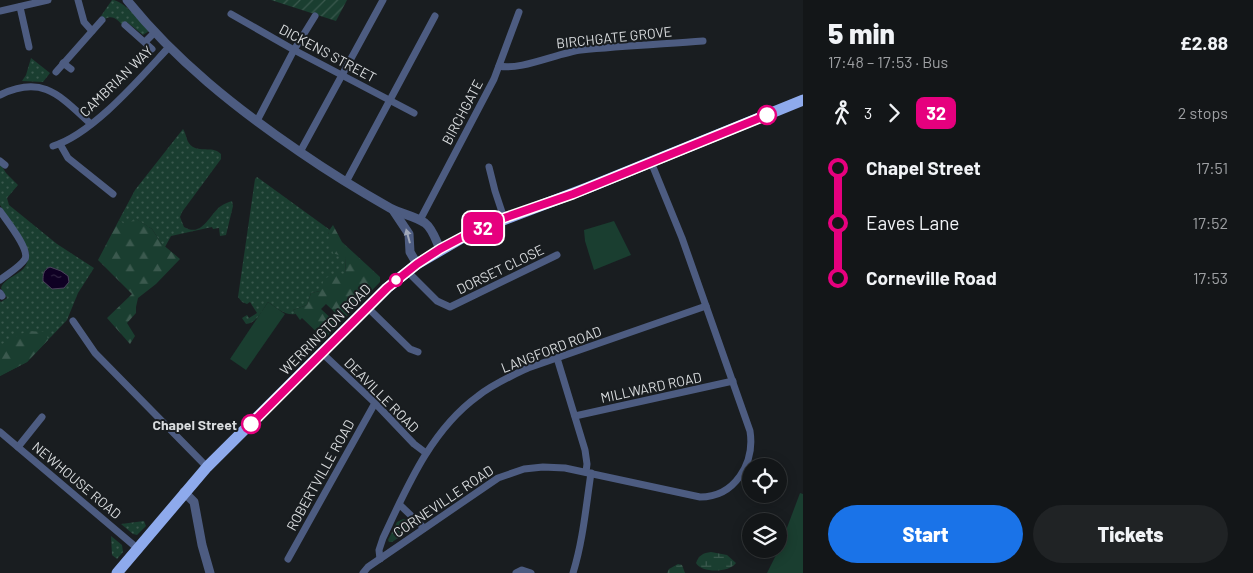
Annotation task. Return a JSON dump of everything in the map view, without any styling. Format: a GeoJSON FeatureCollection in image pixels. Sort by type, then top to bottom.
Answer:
{"type":"FeatureCollection","features":[{"type":"Feature","properties":{"kind":"highway","name":"WERRINGTON ROAD"},"geometry":{"type":"LineString","coordinates":[[116,573],[207,467],[412,267],[440,249],[504,218],[545,205],[803,100]]}},
{"type":"Feature","properties":{"kind":"street"},"geometry":{"type":"LineString","coordinates":[[0,11],[48,0]]}},
{"type":"Feature","properties":{"kind":"street"},"geometry":{"type":"LineString","coordinates":[[78,0],[84,22],[92,31]]}},
{"type":"Feature","properties":{"kind":"street"},"geometry":{"type":"LineString","coordinates":[[127,0],[155,32],[192,68],[257,121],[346,182],[393,210],[426,224],[432,231],[440,249]]}},
{"type":"Feature","properties":{"kind":"street"},"geometry":{"type":"LineString","coordinates":[[300,152],[383,0]]}},
{"type":"Feature","properties":{"kind":"street"},"geometry":{"type":"LineString","coordinates":[[20,7],[29,47]]}},
{"type":"Feature","properties":{"kind":"street","name":"BIRCHGATE"},"geometry":{"type":"LineString","coordinates":[[420,220],[499,66],[519,12]]}},
{"type":"Feature","properties":{"kind":"street","name":"DICKENS STREET"},"geometry":{"type":"LineString","coordinates":[[231,14],[294,50],[414,113]]}},
{"type":"Feature","properties":{"kind":"street"},"geometry":{"type":"LineString","coordinates":[[257,121],[294,50],[315,16]]}},
{"type":"Feature","properties":{"kind":"street"},"geometry":{"type":"LineString","coordinates":[[346,182],[435,16]]}},
{"type":"Feature","properties":{"kind":"street"},"geometry":{"type":"LineString","coordinates":[[56,72],[102,20]]}},
{"type":"Feature","properties":{"kind":"street"},"geometry":{"type":"LineString","coordinates":[[125,25],[152,49]]}},
{"type":"Feature","properties":{"kind":"street"},"geometry":{"type":"LineString","coordinates":[[144,42],[155,32]]}},
{"type":"Feature","properties":{"kind":"street","name":"BIRCHGATE GROVE"},"geometry":{"type":"LineString","coordinates":[[499,66],[513,68],[557,54],[580,50],[703,41]]}},
{"type":"Feature","properties":{"kind":"street","name":"CAMBRIAN WAY"},"geometry":{"type":"LineString","coordinates":[[113,194],[68,158],[57,145],[91,124],[129,90],[170,47]]}},
{"type":"Feature","properties":{"kind":"street"},"geometry":{"type":"LineString","coordinates":[[64,63],[71,69]]}},
{"type":"Feature","properties":{"kind":"street"},"geometry":{"type":"LineString","coordinates":[[0,95],[11,89],[26,86],[42,88],[61,97],[91,124]]}},
{"type":"Feature","properties":{"kind":"street","name":"CORNEVILLE ROAD"},"geometry":{"type":"LineString","coordinates":[[363,573],[368,567],[492,482],[504,475],[524,469],[560,467],[700,497],[714,495],[728,487],[742,474],[748,462],[751,448],[750,431],[667,198],[651,162]]}},
{"type":"Feature","properties":{"kind":"street"},"geometry":{"type":"LineString","coordinates":[[489,167],[504,218]]}},
{"type":"Feature","properties":{"kind":"street"},"geometry":{"type":"LineString","coordinates":[[0,210],[26,253],[25,259],[0,280]]}},
{"type":"Feature","properties":{"kind":"street"},"geometry":{"type":"LineString","coordinates":[[393,210],[409,234],[412,267]]}},
{"type":"Feature","properties":{"kind":"street","name":"DORSET CLOSE"},"geometry":{"type":"LineString","coordinates":[[412,267],[437,301],[450,307],[557,255]]}},
{"type":"Feature","properties":{"kind":"street","name":"LANGFORD ROAD"},"geometry":{"type":"LineString","coordinates":[[380,559],[380,543],[426,453],[457,414],[479,395],[518,373],[706,306]]}},
{"type":"Feature","properties":{"kind":"street"},"geometry":{"type":"LineString","coordinates":[[368,308],[410,349],[418,352]]}},
{"type":"Feature","properties":{"kind":"street"},"geometry":{"type":"LineString","coordinates":[[72,321],[95,354],[207,467]]}},
{"type":"Feature","properties":{"kind":"street","name":"DEAVILLE ROAD"},"geometry":{"type":"LineString","coordinates":[[322,353],[375,403],[414,444],[426,453]]}},
{"type":"Feature","properties":{"kind":"street"},"geometry":{"type":"LineString","coordinates":[[557,358],[575,416],[588,472],[586,512],[573,573]]}},
{"type":"Feature","properties":{"kind":"street","name":"MILLWARD ROAD"},"geometry":{"type":"LineString","coordinates":[[575,416],[733,381]]}},
{"type":"Feature","properties":{"kind":"street","name":"ROBERTVILLE ROAD"},"geometry":{"type":"LineString","coordinates":[[288,559],[375,403]]}},
{"type":"Feature","properties":{"kind":"street"},"geometry":{"type":"LineString","coordinates":[[18,446],[42,418]]}},
{"type":"Feature","properties":{"kind":"street","name":"NEWHOUSE ROAD"},"geometry":{"type":"LineString","coordinates":[[0,432],[137,548]]}},
{"type":"Feature","properties":{"kind":"street"},"geometry":{"type":"LineString","coordinates":[[184,492],[194,502],[202,545],[210,573]]}},
{"type":"Feature","properties":{"kind":"street"},"geometry":{"type":"LineString","coordinates":[[400,505],[424,528]]}},
{"type":"Feature","properties":{"kind":"street"},"geometry":{"type":"LineString","coordinates":[[516,573],[522,570],[531,573]]}},
{"type":"Feature","properties":{"kind":"green space"},"geometry":{"type":"Polygon","coordinates":[[[112,0],[127,8],[149,31],[143,35],[127,22],[123,26],[115,18],[105,19],[101,16],[112,0]]]}},
{"type":"Feature","properties":{"kind":"green space"},"geometry":{"type":"Polygon","coordinates":[[[271,0],[347,0],[336,21],[271,0]]]}},
{"type":"Feature","properties":{"kind":"green space"},"geometry":{"type":"Polygon","coordinates":[[[31,58],[50,73],[43,82],[22,81],[26,75],[31,58]]]}},
{"type":"Feature","properties":{"kind":"green space"},"geometry":{"type":"Polygon","coordinates":[[[183,129],[193,147],[215,150],[221,154],[221,159],[182,212],[180,217],[184,227],[191,230],[201,227],[222,205],[232,201],[233,206],[226,235],[220,236],[219,228],[213,229],[212,227],[171,236],[165,247],[152,229],[136,219],[127,227],[119,220],[135,190],[183,129]]]}},
{"type":"Feature","properties":{"kind":"green space"},"geometry":{"type":"Polygon","coordinates":[[[0,163],[6,173],[18,185],[7,198],[9,205],[57,244],[94,268],[78,293],[67,320],[27,362],[0,376],[0,301],[7,298],[1,288],[6,281],[24,268],[29,252],[0,205],[0,163]]]}},
{"type":"Feature","properties":{"kind":"green space"},"geometry":{"type":"Polygon","coordinates":[[[257,177],[330,230],[328,233],[346,258],[345,274],[320,291],[311,293],[307,305],[293,310],[296,314],[285,313],[268,302],[256,319],[246,324],[242,318],[247,315],[249,318],[257,313],[250,302],[247,304],[242,302],[238,297],[255,179],[257,177]]]}},
{"type":"Feature","properties":{"kind":"green space"},"geometry":{"type":"Polygon","coordinates":[[[135,218],[152,229],[161,243],[180,259],[156,284],[138,298],[136,313],[127,323],[135,336],[130,344],[107,318],[132,294],[98,260],[119,220],[127,226],[135,218]]]}},
{"type":"Feature","properties":{"kind":"green space"},"geometry":{"type":"Polygon","coordinates":[[[614,221],[631,255],[594,270],[585,241],[584,230],[614,221]]]}},
{"type":"Feature","properties":{"kind":"green space"},"geometry":{"type":"Polygon","coordinates":[[[333,225],[342,242],[380,277],[380,282],[343,320],[326,304],[321,309],[338,325],[324,339],[302,318],[300,320],[293,310],[307,305],[311,293],[320,291],[324,279],[336,273],[345,274],[346,258],[333,253],[328,232],[333,225]]]}},
{"type":"Feature","properties":{"kind":"green space"},"geometry":{"type":"Polygon","coordinates":[[[268,302],[285,314],[246,370],[230,359],[268,302]]]}},
{"type":"Feature","properties":{"kind":"green space"},"geometry":{"type":"Polygon","coordinates":[[[27,331],[46,332],[48,340],[27,362],[0,376],[0,345],[27,331]]]}},
{"type":"Feature","properties":{"kind":"green space"},"geometry":{"type":"Polygon","coordinates":[[[800,493],[803,494],[803,573],[767,573],[774,558],[787,558],[787,528],[800,493]]]}},
{"type":"Feature","properties":{"kind":"green space"},"geometry":{"type":"Polygon","coordinates":[[[403,519],[407,520],[410,525],[409,531],[389,542],[388,540],[397,522],[403,519]]]}},
{"type":"Feature","properties":{"kind":"green space"},"geometry":{"type":"Polygon","coordinates":[[[144,521],[146,526],[137,535],[121,524],[144,521]]]}},
{"type":"Feature","properties":{"kind":"green space"},"geometry":{"type":"Polygon","coordinates":[[[111,536],[122,545],[123,552],[117,559],[112,555],[111,536]]]}},
{"type":"Feature","properties":{"kind":"green space"},"geometry":{"type":"Polygon","coordinates":[[[711,552],[727,555],[736,563],[728,569],[703,569],[696,563],[700,556],[711,552]]]}},
{"type":"Feature","properties":{"kind":"green space"},"geometry":{"type":"Polygon","coordinates":[[[678,564],[682,565],[685,573],[667,573],[669,569],[678,564]]]}},
{"type":"Feature","properties":{"kind":"water"},"geometry":{"type":"Polygon","coordinates":[[[50,267],[68,276],[69,282],[64,288],[52,289],[43,281],[45,271],[50,267]]]}},
{"type":"Feature","properties":{"kind":"bus line","name":"32"},"geometry":{"type":"LineString","coordinates":[[251,424],[387,288],[417,264],[440,249],[504,218],[545,205],[767,115]]}},
{"type":"Feature","properties":{"kind":"place","name":"Chapel Street"},"geometry":{"type":"Point","coordinates":[251,424]}}]}
